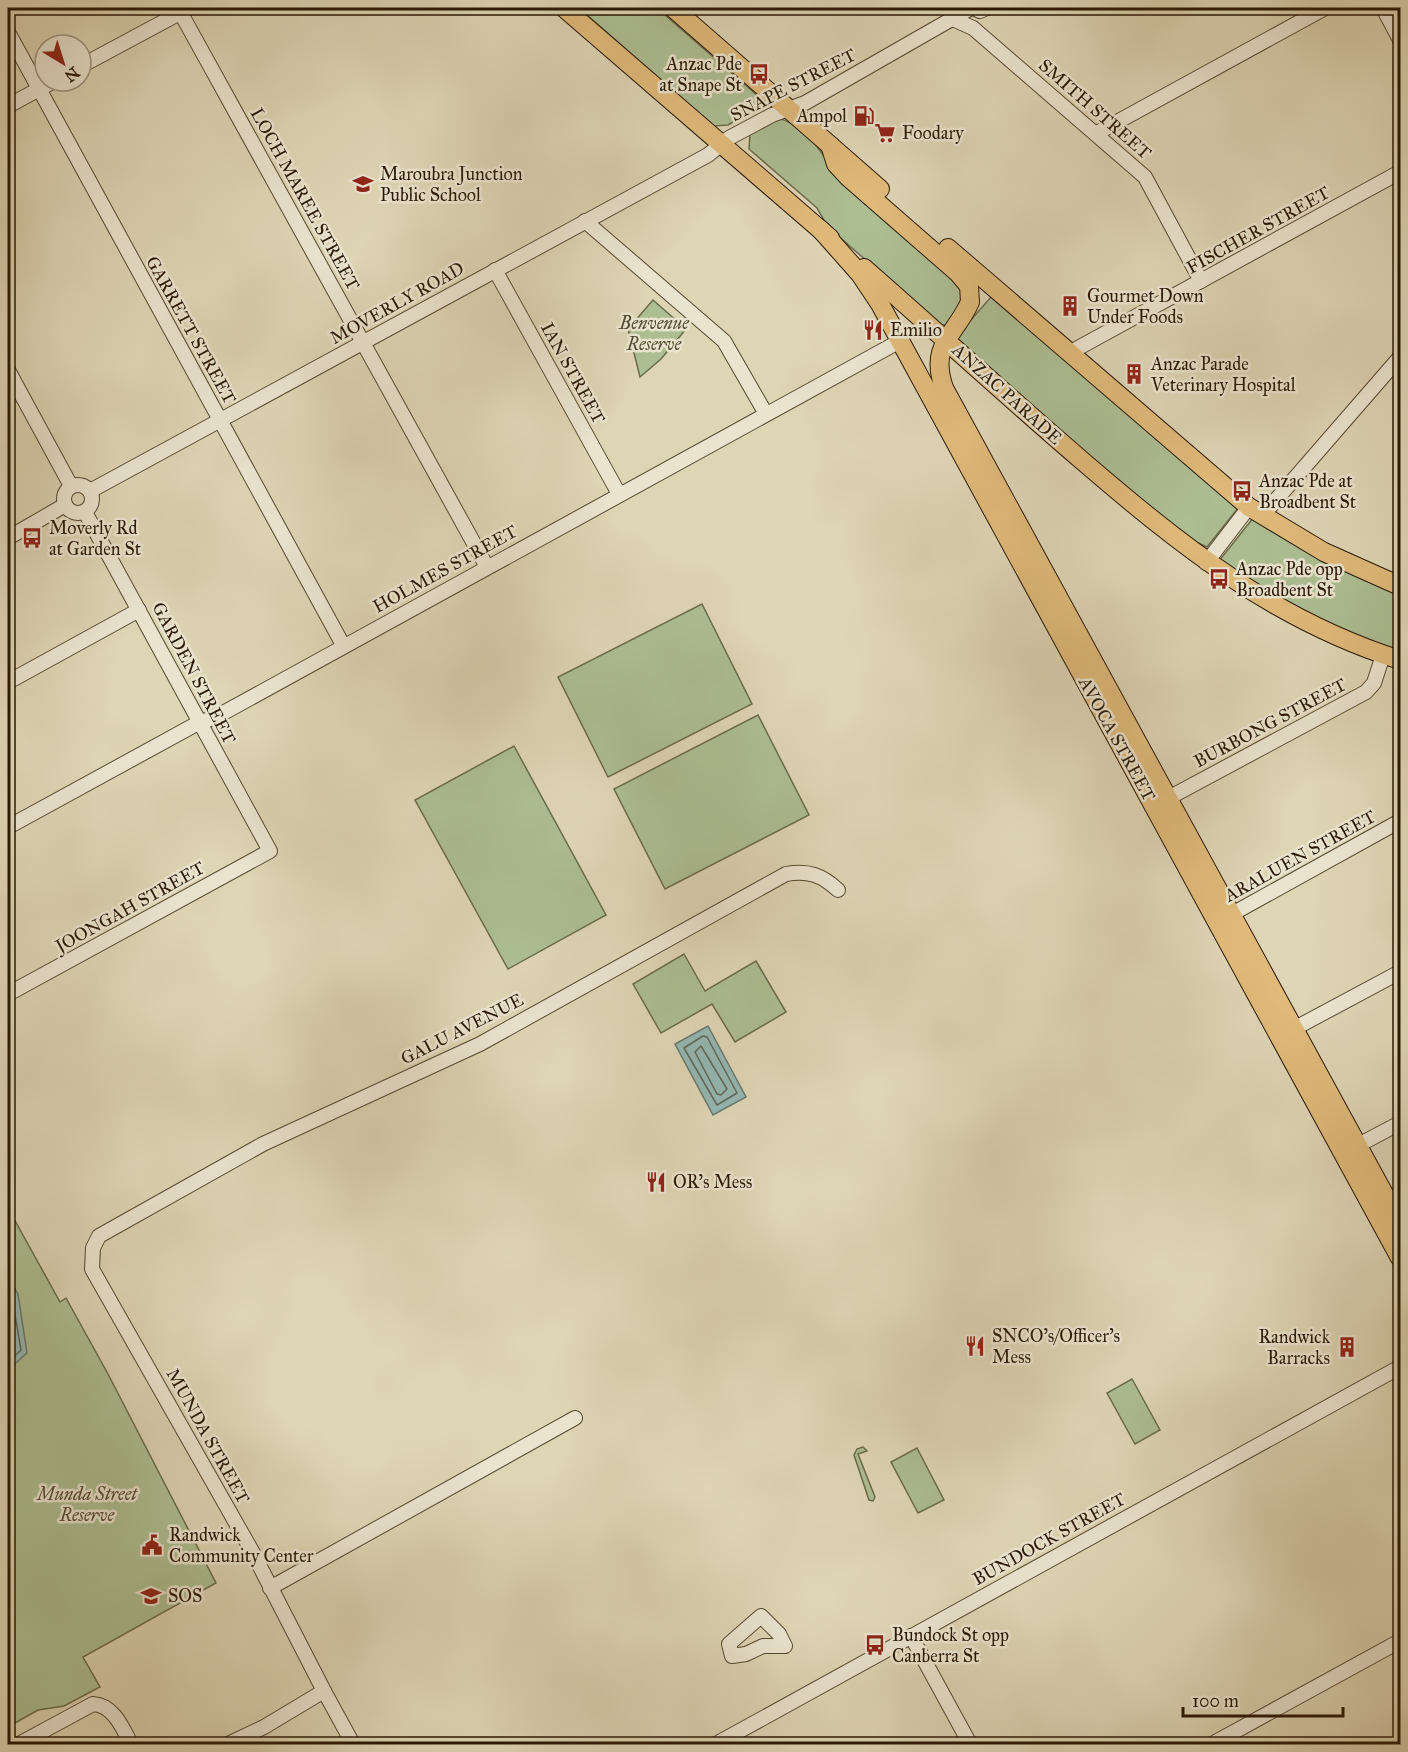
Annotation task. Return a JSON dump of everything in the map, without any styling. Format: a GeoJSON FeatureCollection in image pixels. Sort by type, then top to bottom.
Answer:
{"type":"FeatureCollection","features":[{"type":"Feature","properties":{"kind":"main road","name":"ANZAC PARADE"},"geometry":{"type":"LineString","coordinates":[[564,8],[1136,507],[1206,563],[1311,626],[1392,658]]}},
{"type":"Feature","properties":{"kind":"main road"},"geometry":{"type":"LineString","coordinates":[[673,8],[1069,353],[1255,511],[1324,552],[1401,586]]}},
{"type":"Feature","properties":{"kind":"main road"},"geometry":{"type":"LineString","coordinates":[[830,145],[836,164],[848,177],[952,268],[969,286],[970,302],[945,339],[939,364],[944,388]]}},
{"type":"Feature","properties":{"kind":"main road","name":"AVOCA STREET"},"geometry":{"type":"LineString","coordinates":[[821,230],[860,274],[1017,539],[1350,1149],[1401,1258]]}},
{"type":"Feature","properties":{"kind":"main road"},"geometry":{"type":"LineString","coordinates":[[944,388],[947,373],[955,364],[960,362],[975,366]]}},
{"type":"Feature","properties":{"kind":"main road","name":"AVOCA STREET"},"geometry":{"type":"LineString","coordinates":[[944,388],[1017,539]]}},
{"type":"Feature","properties":{"kind":"main road","name":"AVOCA STREET"},"geometry":{"type":"LineString","coordinates":[[1350,1149],[1401,1223]]}},
{"type":"Feature","properties":{"kind":"street","name":"SNAPE STREET"},"geometry":{"type":"LineString","coordinates":[[720,145],[762,120],[805,103],[977,8]]}},
{"type":"Feature","properties":{"kind":"street"},"geometry":{"type":"LineString","coordinates":[[1097,133],[1325,8]]}},
{"type":"Feature","properties":{"kind":"street"},"geometry":{"type":"LineString","coordinates":[[1383,8],[1401,40]]}},
{"type":"Feature","properties":{"kind":"street"},"geometry":{"type":"LineString","coordinates":[[93,59],[183,9]]}},
{"type":"Feature","properties":{"kind":"street","name":"LOCH MAREE STREET"},"geometry":{"type":"LineString","coordinates":[[183,9],[487,567]]}},
{"type":"Feature","properties":{"kind":"street","name":"SMITH STREET"},"geometry":{"type":"LineString","coordinates":[[950,22],[973,28],[1097,133],[1145,177],[1202,281]]}},
{"type":"Feature","properties":{"kind":"street","name":"GARRETT STREET"},"geometry":{"type":"LineString","coordinates":[[8,32],[33,80]]}},
{"type":"Feature","properties":{"kind":"street"},"geometry":{"type":"LineString","coordinates":[[8,106],[33,92]]}},
{"type":"Feature","properties":{"kind":"street","name":"GARRETT STREET"},"geometry":{"type":"LineString","coordinates":[[40,93],[343,645]]}},
{"type":"Feature","properties":{"kind":"street","name":"MOVERLY ROAD"},"geometry":{"type":"LineString","coordinates":[[90,491],[708,155],[720,145]]}},
{"type":"Feature","properties":{"kind":"street","name":"FISCHER STREET"},"geometry":{"type":"LineString","coordinates":[[1069,353],[1401,172]]}},
{"type":"Feature","properties":{"kind":"street"},"geometry":{"type":"LineString","coordinates":[[585,221],[724,341],[766,414]]}},
{"type":"Feature","properties":{"kind":"street","name":"IAN STREET"},"geometry":{"type":"LineString","coordinates":[[495,270],[619,494]]}},
{"type":"Feature","properties":{"kind":"street","name":"HOLMES STREET"},"geometry":{"type":"LineString","coordinates":[[8,827],[200,722],[214,718],[900,340]]}},
{"type":"Feature","properties":{"kind":"street"},"geometry":{"type":"LineString","coordinates":[[1206,563],[1401,357]]}},
{"type":"Feature","properties":{"kind":"street"},"geometry":{"type":"LineString","coordinates":[[8,370],[71,486]]}},
{"type":"Feature","properties":{"kind":"street"},"geometry":{"type":"LineString","coordinates":[[80,485],[90,491],[92,502],[85,512],[76,513],[65,505],[65,492],[71,486],[80,485]]}},
{"type":"Feature","properties":{"kind":"street"},"geometry":{"type":"LineString","coordinates":[[8,538],[65,505]]}},
{"type":"Feature","properties":{"kind":"street","name":"GARDEN STREET"},"geometry":{"type":"LineString","coordinates":[[85,512],[270,851]]}},
{"type":"Feature","properties":{"kind":"street"},"geometry":{"type":"LineString","coordinates":[[8,682],[140,610]]}},
{"type":"Feature","properties":{"kind":"street","name":"BURBONG STREET"},"geometry":{"type":"LineString","coordinates":[[1161,802],[1366,692],[1392,658]]}},
{"type":"Feature","properties":{"kind":"street","name":"ARALUEN STREET"},"geometry":{"type":"LineString","coordinates":[[1224,918],[1401,821]]}},
{"type":"Feature","properties":{"kind":"street","name":"JOONGAH STREET"},"geometry":{"type":"LineString","coordinates":[[8,994],[270,851]]}},
{"type":"Feature","properties":{"kind":"street","name":"GALU AVENUE"},"geometry":{"type":"LineString","coordinates":[[99,1236],[263,1144],[480,1044],[786,874],[806,872],[816,874],[838,890]]}},
{"type":"Feature","properties":{"kind":"street"},"geometry":{"type":"LineString","coordinates":[[1287,1033],[1401,972]]}},
{"type":"Feature","properties":{"kind":"street"},"geometry":{"type":"LineString","coordinates":[[1350,1149],[1401,1123]]}},
{"type":"Feature","properties":{"kind":"street","name":"MUNDA STREET"},"geometry":{"type":"LineString","coordinates":[[99,1236],[93,1248],[93,1269],[270,1588],[353,1744]]}},
{"type":"Feature","properties":{"kind":"street","name":"BUNDOCK STREET"},"geometry":{"type":"LineString","coordinates":[[716,1744],[1401,1367]]}},
{"type":"Feature","properties":{"kind":"street"},"geometry":{"type":"LineString","coordinates":[[270,1588],[575,1418]]}},
{"type":"Feature","properties":{"kind":"street"},"geometry":{"type":"LineString","coordinates":[[911,1636],[970,1744]]}},
{"type":"Feature","properties":{"kind":"street"},"geometry":{"type":"LineString","coordinates":[[1212,1744],[1401,1641]]}},
{"type":"Feature","properties":{"kind":"street"},"geometry":{"type":"LineString","coordinates":[[228,1744],[311,1701],[323,1688]]}},
{"type":"Feature","properties":{"kind":"street"},"geometry":{"type":"LineString","coordinates":[[19,1744],[84,1708],[100,1704],[119,1722],[131,1744]]}},
{"type":"Feature","properties":{"kind":"green space"},"geometry":{"type":"Polygon","coordinates":[[[579,8],[657,8],[766,103],[728,125],[714,126],[579,8]]]}},
{"type":"Feature","properties":{"kind":"green space"},"geometry":{"type":"Polygon","coordinates":[[[777,118],[801,130],[815,144],[831,167],[963,288],[964,297],[947,325],[940,325],[828,227],[817,208],[749,149],[750,134],[777,118]]]}},
{"type":"Feature","properties":{"kind":"green space"},"geometry":{"type":"Polygon","coordinates":[[[991,297],[1239,507],[1207,547],[1178,534],[1061,435],[956,337],[991,297]]]}},
{"type":"Feature","properties":{"kind":"green space","name":"Benvenue Reserve"},"geometry":{"type":"Polygon","coordinates":[[[653,300],[686,329],[661,359],[640,377],[628,329],[653,300]]]}},
{"type":"Feature","properties":{"kind":"green space"},"geometry":{"type":"Polygon","coordinates":[[[1254,517],[1400,590],[1400,654],[1319,622],[1218,562],[1254,517]]]}},
{"type":"Feature","properties":{"kind":"green space"},"geometry":{"type":"Polygon","coordinates":[[[702,604],[752,704],[608,777],[558,677],[702,604]]]}},
{"type":"Feature","properties":{"kind":"green space"},"geometry":{"type":"Polygon","coordinates":[[[758,715],[809,815],[665,889],[614,789],[758,715]]]}},
{"type":"Feature","properties":{"kind":"green space"},"geometry":{"type":"Polygon","coordinates":[[[514,746],[606,915],[508,969],[415,800],[514,746]]]}},
{"type":"Feature","properties":{"kind":"green space"},"geometry":{"type":"Polygon","coordinates":[[[684,954],[705,991],[756,961],[786,1012],[735,1042],[712,1004],[661,1033],[633,984],[684,954]]]}},
{"type":"Feature","properties":{"kind":"green space","name":"Munda Street Reserve"},"geometry":{"type":"Polygon","coordinates":[[[8,1208],[60,1302],[66,1298],[216,1583],[83,1657],[100,1687],[64,1706],[38,1710],[8,1727],[8,1208]]]}},
{"type":"Feature","properties":{"kind":"green space"},"geometry":{"type":"Polygon","coordinates":[[[1132,1379],[1160,1430],[1135,1444],[1107,1393],[1132,1379]]]}},
{"type":"Feature","properties":{"kind":"green space"},"geometry":{"type":"Polygon","coordinates":[[[863,1447],[867,1451],[858,1454],[875,1497],[873,1501],[869,1500],[854,1455],[857,1449],[863,1447]]]}},
{"type":"Feature","properties":{"kind":"green space"},"geometry":{"type":"Polygon","coordinates":[[[917,1448],[944,1500],[918,1513],[891,1462],[917,1448]]]}},
{"type":"Feature","properties":{"kind":"water"},"geometry":{"type":"Polygon","coordinates":[[[708,1026],[746,1097],[713,1115],[675,1044],[708,1026]]]}},
{"type":"Feature","properties":{"kind":"water"},"geometry":{"type":"Polygon","coordinates":[[[8,1278],[18,1294],[27,1353],[8,1370],[8,1278]]]}},
{"type":"Feature","properties":{"kind":"place","name":"Anzac Pde at Snape St"},"geometry":{"type":"Point","coordinates":[759,74]}},
{"type":"Feature","properties":{"kind":"place","name":"Ampol"},"geometry":{"type":"Point","coordinates":[864,116]}},
{"type":"Feature","properties":{"kind":"place","name":"Foodary"},"geometry":{"type":"Point","coordinates":[885,133]}},
{"type":"Feature","properties":{"kind":"place","name":"Maroubra Junction Public School"},"geometry":{"type":"Point","coordinates":[363,184]}},
{"type":"Feature","properties":{"kind":"place","name":"Gourmet Down Under Foods"},"geometry":{"type":"Point","coordinates":[1070,306]}},
{"type":"Feature","properties":{"kind":"place","name":"Emilio"},"geometry":{"type":"Point","coordinates":[873,330]}},
{"type":"Feature","properties":{"kind":"place","name":"Anzac Parade Veterinary Hospital"},"geometry":{"type":"Point","coordinates":[1134,374]}},
{"type":"Feature","properties":{"kind":"place","name":"Anzac Pde at Broadbent St"},"geometry":{"type":"Point","coordinates":[1242,491]}},
{"type":"Feature","properties":{"kind":"place","name":"Moverly Rd at Garden St"},"geometry":{"type":"Point","coordinates":[32,538]}},
{"type":"Feature","properties":{"kind":"place","name":"Anzac Pde opp Broadbent St"},"geometry":{"type":"Point","coordinates":[1219,579]}},
{"type":"Feature","properties":{"kind":"place","name":"OR's Mess"},"geometry":{"type":"Point","coordinates":[656,1182]}},
{"type":"Feature","properties":{"kind":"place","name":"SNCO's/Officer's Mess"},"geometry":{"type":"Point","coordinates":[975,1346]}},
{"type":"Feature","properties":{"kind":"place","name":"Randwick Barracks"},"geometry":{"type":"Point","coordinates":[1347,1347]}},
{"type":"Feature","properties":{"kind":"place","name":"Randwick Community Center"},"geometry":{"type":"Point","coordinates":[152,1545]}},
{"type":"Feature","properties":{"kind":"place","name":"SOS"},"geometry":{"type":"Point","coordinates":[151,1596]}},
{"type":"Feature","properties":{"kind":"place","name":"Bundock St opp Canberra St"},"geometry":{"type":"Point","coordinates":[875,1645]}}]}
